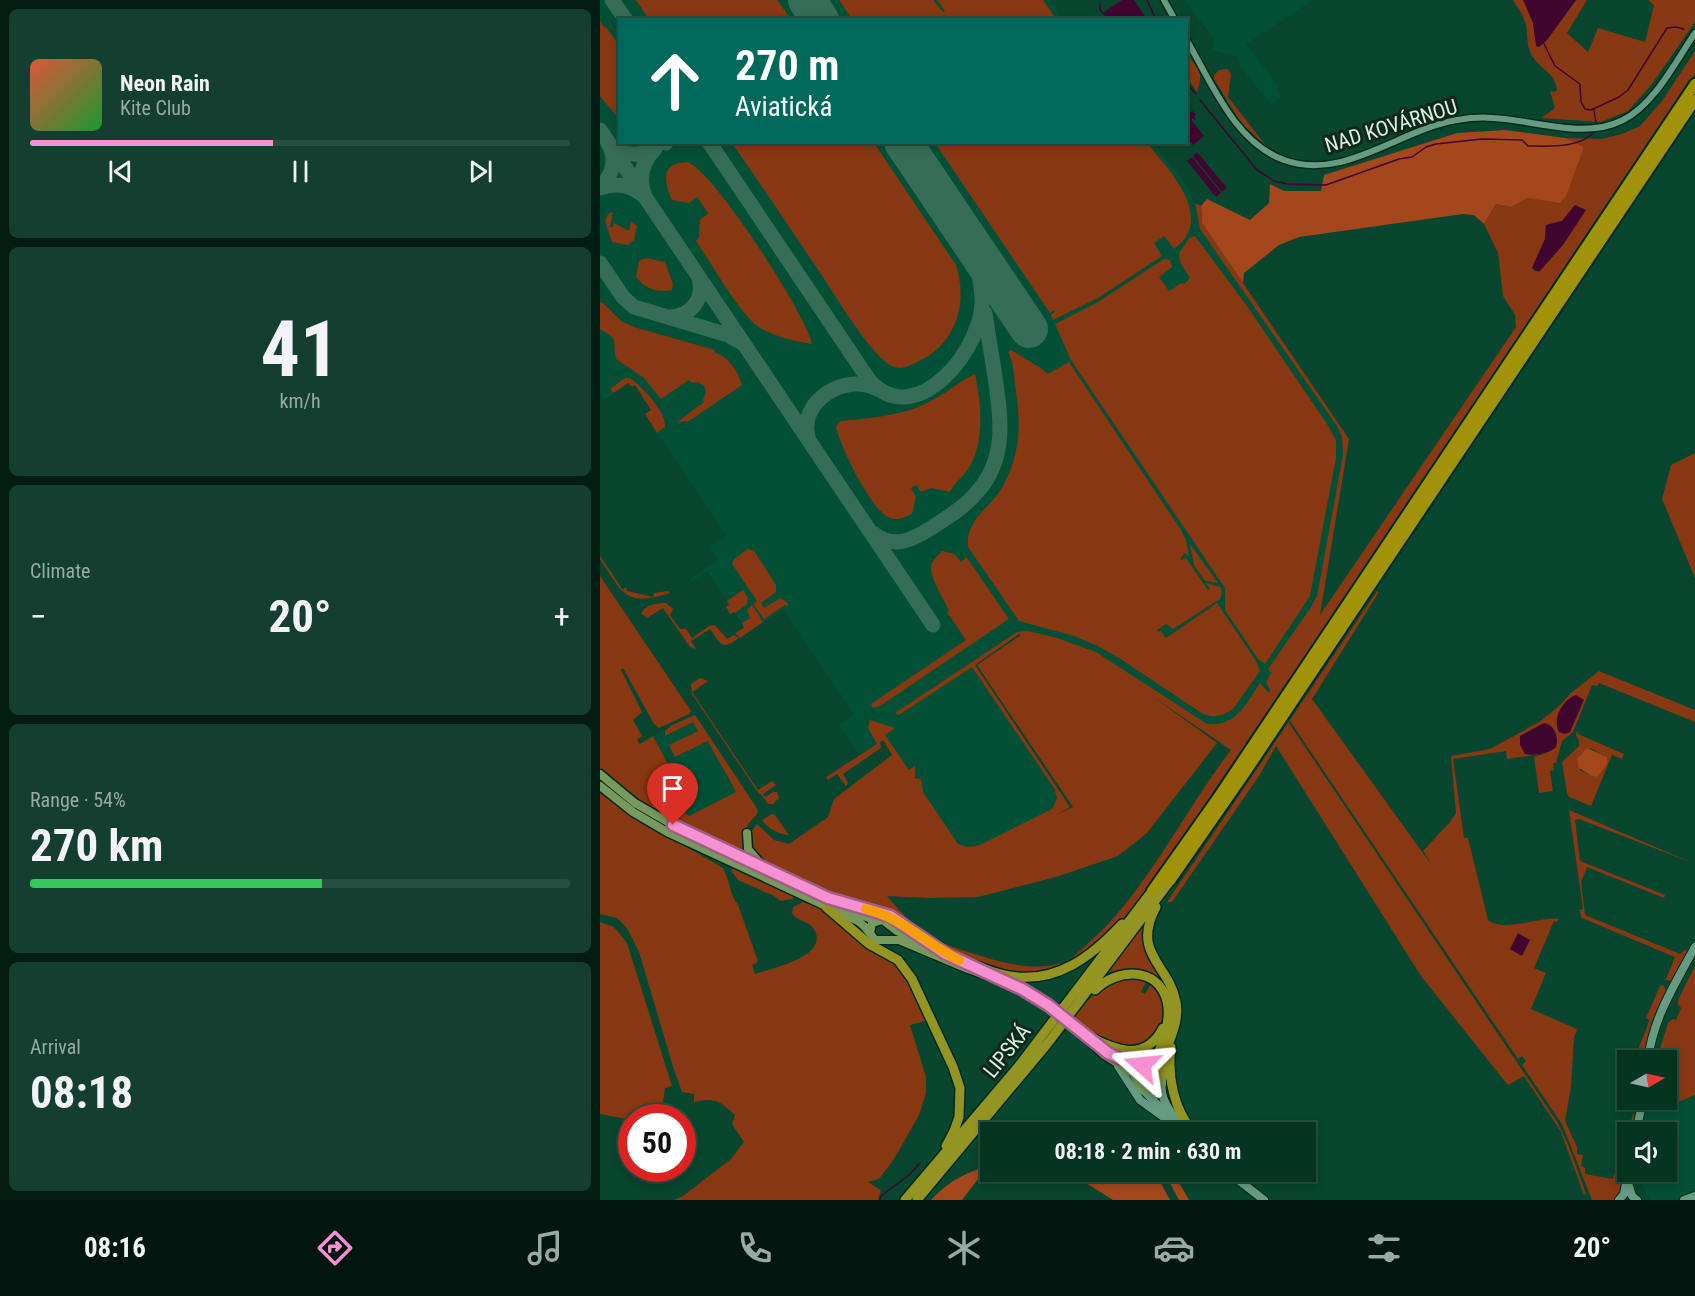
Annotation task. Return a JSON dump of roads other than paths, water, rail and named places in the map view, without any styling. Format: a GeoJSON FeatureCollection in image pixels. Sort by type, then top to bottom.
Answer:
{"type":"FeatureCollection","features":[{"type":"Feature","properties":{"kind":"highway"},"geometry":{"type":"LineString","coordinates":[[965,963],[1013,977],[1043,975],[1064,970],[1077,964],[1098,948],[1152,891],[1217,799],[1695,84]]}},
{"type":"Feature","properties":{"kind":"highway"},"geometry":{"type":"LineString","coordinates":[[1184,1122],[1175,1098],[1170,1066],[1177,1013],[1175,997],[1152,957],[1148,934],[1154,912],[1170,881],[1243,776],[1695,100]]}},
{"type":"Feature","properties":{"kind":"highway","name":"LIPSKÁ"},"geometry":{"type":"LineString","coordinates":[[911,1198],[986,1119],[1071,1013],[1170,881]]}},
{"type":"Feature","properties":{"kind":"highway","name":"LIPSKÁ"},"geometry":{"type":"LineString","coordinates":[[911,1198],[1042,1036],[1152,891]]}},
{"type":"Feature","properties":{"kind":"highway"},"geometry":{"type":"LineString","coordinates":[[827,903],[869,944],[902,964],[909,973],[956,1073],[960,1088],[960,1110],[957,1124],[948,1143],[917,1181],[911,1198]]}},
{"type":"Feature","properties":{"kind":"highway"},"geometry":{"type":"LineString","coordinates":[[873,938],[895,951],[908,963],[921,990],[926,1008]]}},
{"type":"Feature","properties":{"kind":"highway"},"geometry":{"type":"LineString","coordinates":[[1071,1013],[1104,982],[1113,977],[1130,973],[1146,976],[1158,985],[1166,997],[1168,1012],[1166,1032],[1159,1053],[1153,1062],[1146,1065]]}},
{"type":"Feature","properties":{"kind":"highway"},"geometry":{"type":"LineString","coordinates":[[1088,1036],[1118,1050],[1142,1049],[1158,1036],[1165,1025],[1168,1012]]}},
{"type":"Feature","properties":{"kind":"highway"},"geometry":{"type":"LineString","coordinates":[[1163,1079],[1163,1061],[1173,1034]]}},
{"type":"Feature","properties":{"kind":"main road"},"geometry":{"type":"LineString","coordinates":[[600,774],[629,798],[660,818],[770,871],[858,921],[873,938],[899,940],[968,969],[1004,981]]}},
{"type":"Feature","properties":{"kind":"main road"},"geometry":{"type":"LineString","coordinates":[[600,786],[624,806],[658,827],[827,903],[880,920],[897,931],[1022,989],[1048,1005],[1115,1057],[1134,1064],[1158,1067],[1163,1079],[1157,1090],[1151,1092],[1138,1083],[1133,1073],[1095,1047],[1078,1029]]}},
{"type":"Feature","properties":{"kind":"main road"},"geometry":{"type":"LineString","coordinates":[[747,833],[746,841],[749,852],[770,871]]}},
{"type":"Feature","properties":{"kind":"main road"},"geometry":{"type":"LineString","coordinates":[[827,903],[890,916],[946,954]]}},
{"type":"Feature","properties":{"kind":"main road"},"geometry":{"type":"LineString","coordinates":[[873,938],[870,927],[874,921],[880,920]]}},
{"type":"Feature","properties":{"kind":"main road"},"geometry":{"type":"LineString","coordinates":[[886,940],[891,932],[890,925]]}},
{"type":"Feature","properties":{"kind":"main road"},"geometry":{"type":"LineString","coordinates":[[1138,1083],[1139,1069],[1146,1065]]}},
{"type":"Feature","properties":{"kind":"street"},"geometry":{"type":"LineString","coordinates":[[1164,0],[1174,18]]}},
{"type":"Feature","properties":{"kind":"street","name":"NAD KOVÁRNOU"},"geometry":{"type":"LineString","coordinates":[[1188,42],[1230,113],[1254,143],[1283,160],[1315,166],[1341,162],[1440,124],[1469,118],[1496,118],[1590,129],[1616,123],[1630,117],[1645,104],[1695,33]]}},
{"type":"Feature","properties":{"kind":"street"},"geometry":{"type":"LineString","coordinates":[[1650,1050],[1655,1025],[1695,947]]}},
{"type":"Feature","properties":{"kind":"street"},"geometry":{"type":"LineString","coordinates":[[1115,1062],[1124,1072],[1137,1097],[1173,1122]]}},
{"type":"Feature","properties":{"kind":"street"},"geometry":{"type":"LineString","coordinates":[[1163,1079],[1161,1090],[1164,1101],[1179,1122]]}},
{"type":"Feature","properties":{"kind":"street"},"geometry":{"type":"LineString","coordinates":[[1138,1083],[1178,1122]]}},
{"type":"Feature","properties":{"kind":"street"},"geometry":{"type":"LineString","coordinates":[[1241,1182],[1264,1200]]}},
{"type":"Feature","properties":{"kind":"street"},"geometry":{"type":"LineString","coordinates":[[1620,1199],[1624,1194],[1627,1182]]}},
{"type":"Feature","properties":{"kind":"street"},"geometry":{"type":"LineString","coordinates":[[1629,1182],[1630,1192],[1635,1199]]}},
{"type":"Feature","properties":{"kind":"street"},"geometry":{"type":"LineString","coordinates":[[1684,1200],[1695,1196]]}},
{"type":"Feature","properties":{"kind":"street"},"geometry":{"type":"LineString","coordinates":[[1620,1199],[1627,1197],[1635,1199]]}},
{"type":"Feature","properties":{"kind":"waterway"},"geometry":{"type":"LineString","coordinates":[[1147,0],[1155,18]]}},
{"type":"Feature","properties":{"kind":"waterway"},"geometry":{"type":"LineString","coordinates":[[1100,4],[1100,10],[1107,17]]}},
{"type":"Feature","properties":{"kind":"waterway"},"geometry":{"type":"LineString","coordinates":[[1543,42],[1555,66],[1580,84],[1581,102],[1585,109],[1591,110],[1619,97],[1628,90],[1667,28],[1684,29]]}},
{"type":"Feature","properties":{"kind":"waterway"},"geometry":{"type":"LineString","coordinates":[[1188,84],[1196,94]]}},
{"type":"Feature","properties":{"kind":"waterway"},"geometry":{"type":"LineString","coordinates":[[1200,100],[1257,170],[1274,181],[1287,184],[1326,185],[1399,159],[1412,157],[1426,147],[1436,144],[1482,139],[1522,140],[1528,146],[1554,146],[1573,144],[1589,137],[1595,131]]}},
{"type":"Feature","properties":{"kind":"waterway"},"geometry":{"type":"LineString","coordinates":[[1188,110],[1195,119]]}},
{"type":"Feature","properties":{"kind":"waterway"},"geometry":{"type":"LineString","coordinates":[[1594,110],[1596,123]]}},
{"type":"Feature","properties":{"kind":"waterway"},"geometry":{"type":"LineString","coordinates":[[880,1199],[920,1163]]}}]}
